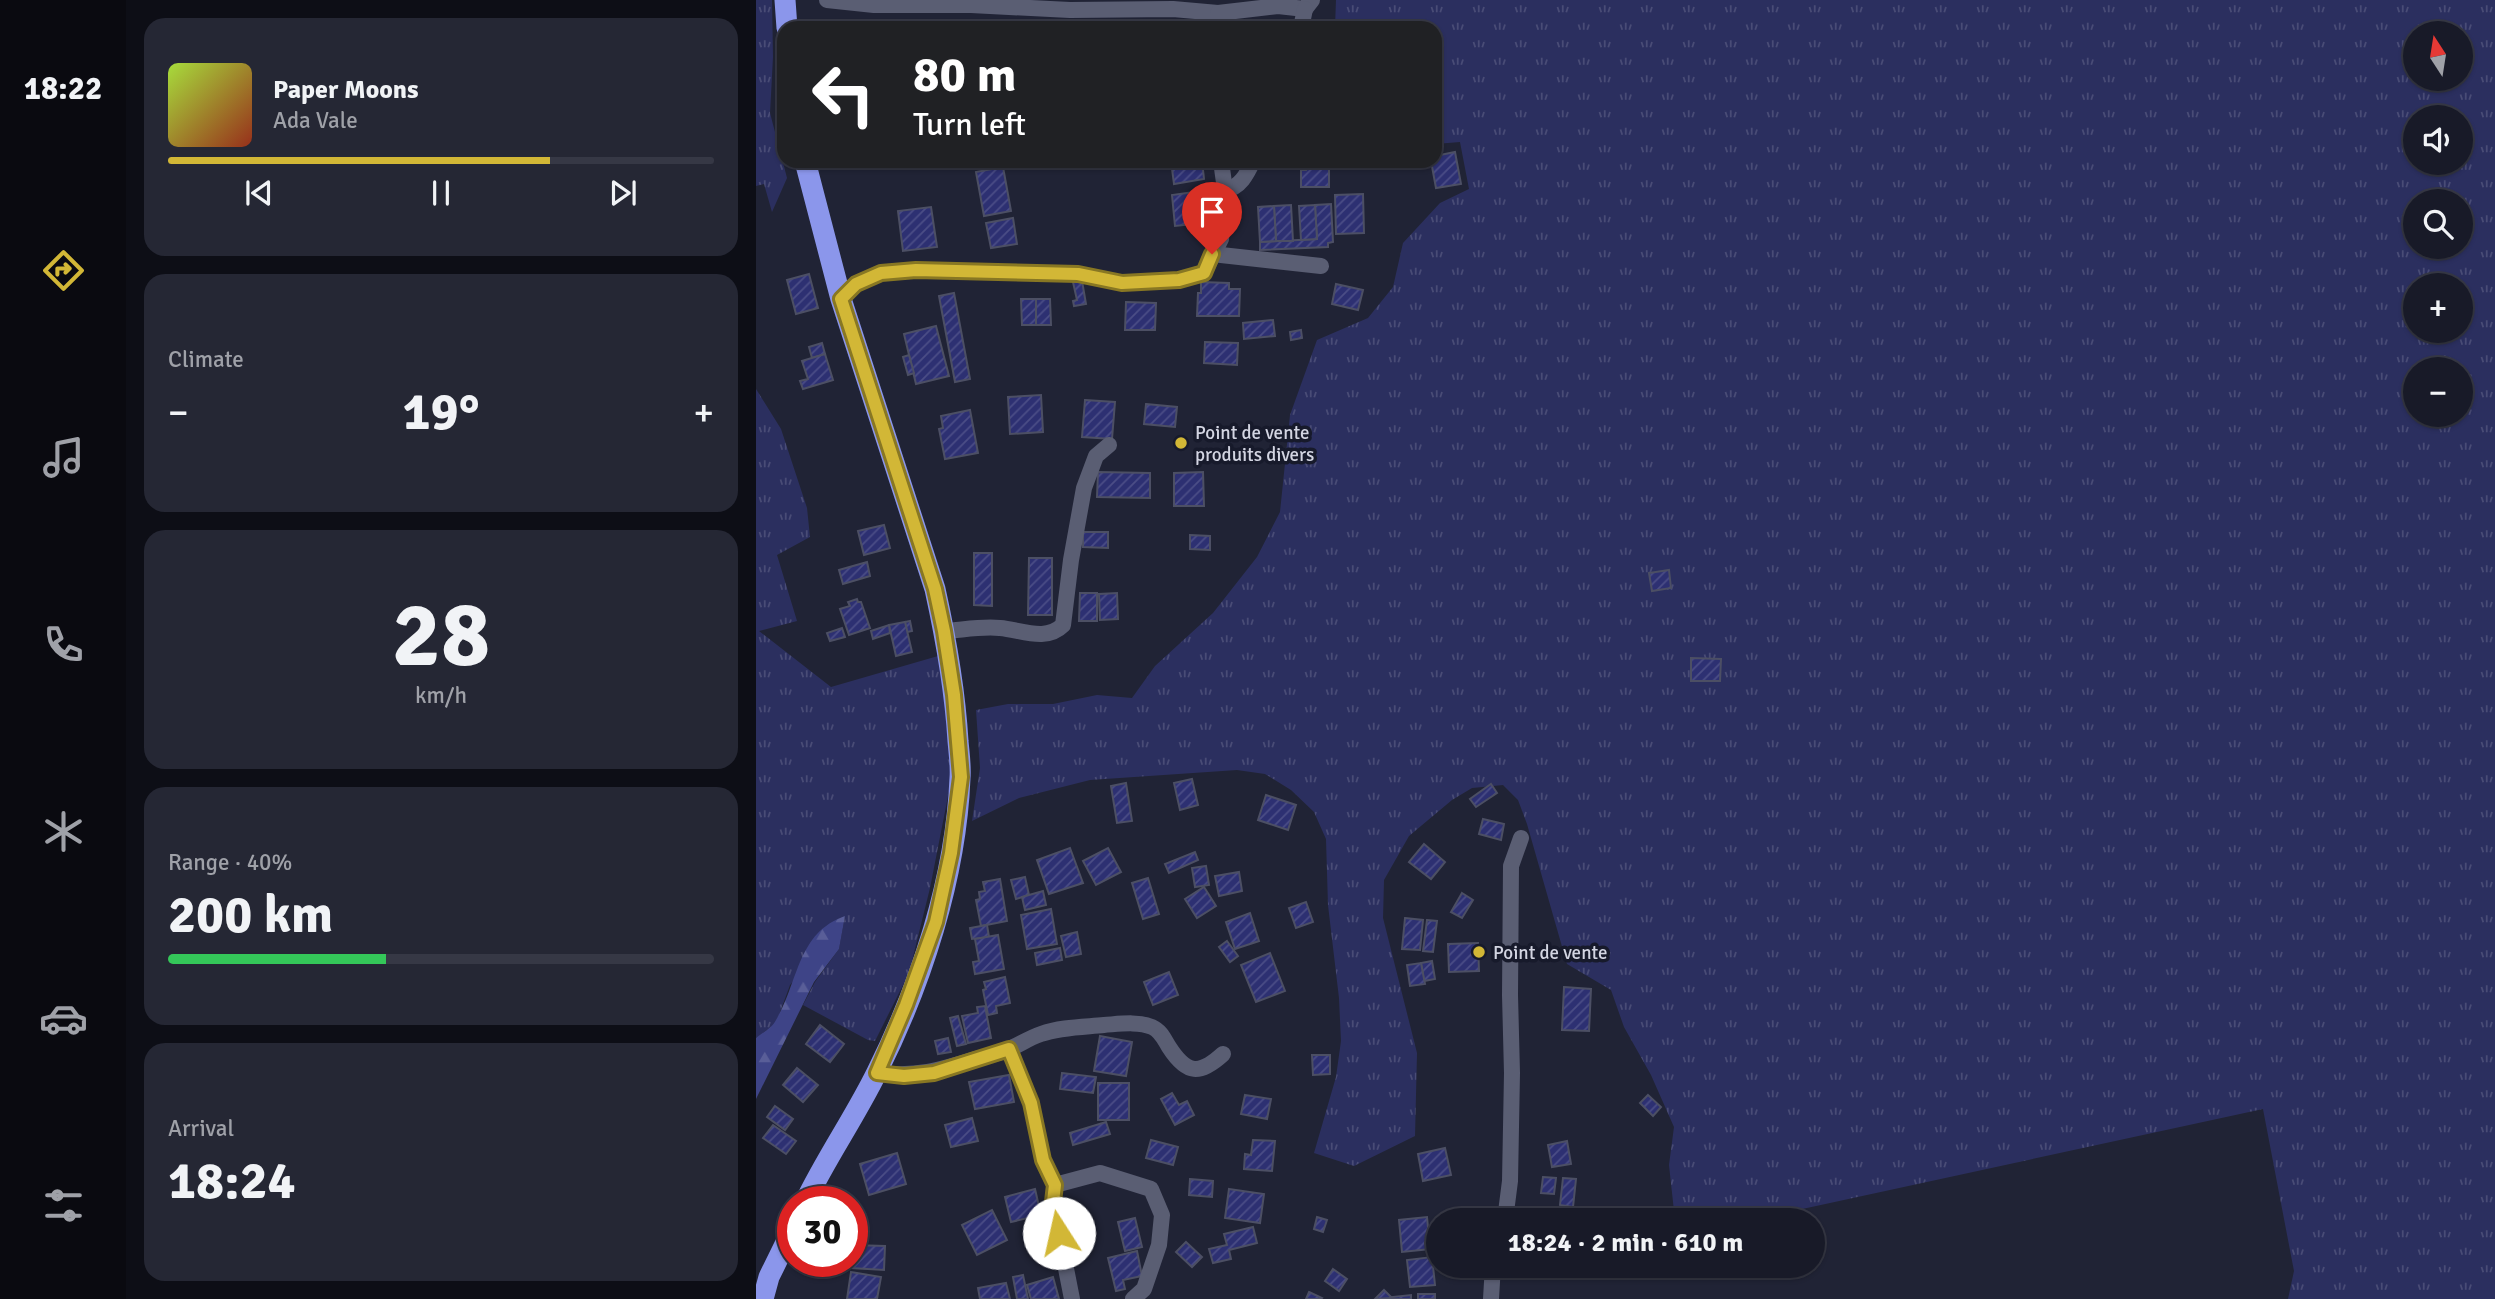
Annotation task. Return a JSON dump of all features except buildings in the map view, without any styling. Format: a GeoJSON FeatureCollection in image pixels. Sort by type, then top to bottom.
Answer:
{"type":"FeatureCollection","features":[{"type":"Feature","properties":{"kind":"highway"},"geometry":{"type":"LineString","coordinates":[[785,0],[786,21]]}},
{"type":"Feature","properties":{"kind":"highway"},"geometry":{"type":"LineString","coordinates":[[807,168],[841,299],[935,589],[954,695],[961,777],[951,853],[936,922],[906,1005],[877,1073],[814,1186]]}},
{"type":"Feature","properties":{"kind":"highway"},"geometry":{"type":"LineString","coordinates":[[763,1299],[777,1261]]}},
{"type":"Feature","properties":{"kind":"street"},"geometry":{"type":"LineString","coordinates":[[827,0],[874,5],[1070,5],[1173,9],[1218,21],[1279,3],[1309,4],[1303,21]]}},
{"type":"Feature","properties":{"kind":"street"},"geometry":{"type":"LineString","coordinates":[[841,299],[856,284],[881,273],[916,270],[1078,274],[1122,283],[1179,280],[1204,273],[1221,239],[1225,190],[1222,168]]}},
{"type":"Feature","properties":{"kind":"street"},"geometry":{"type":"LineString","coordinates":[[1225,190],[1242,181],[1250,168]]}},
{"type":"Feature","properties":{"kind":"street"},"geometry":{"type":"LineString","coordinates":[[1212,254],[1321,266]]}},
{"type":"Feature","properties":{"kind":"street"},"geometry":{"type":"LineString","coordinates":[[944,631],[998,627],[1039,635],[1057,631],[1063,625],[1070,560],[1084,488],[1096,456],[1109,444]]}},
{"type":"Feature","properties":{"kind":"street"},"geometry":{"type":"LineString","coordinates":[[1507,1208],[1510,1181],[1513,1073],[1510,995],[1511,866],[1521,838]]}},
{"type":"Feature","properties":{"kind":"street"},"geometry":{"type":"LineString","coordinates":[[877,1073],[904,1076],[934,1073],[1009,1049],[1042,1033],[1064,1028],[1143,1024],[1155,1028],[1163,1035],[1180,1061],[1198,1071],[1209,1067],[1223,1054]]}},
{"type":"Feature","properties":{"kind":"street"},"geometry":{"type":"LineString","coordinates":[[1009,1049],[1031,1103],[1043,1160],[1055,1185],[1052,1210],[1072,1299]]}},
{"type":"Feature","properties":{"kind":"street"},"geometry":{"type":"LineString","coordinates":[[1055,1185],[1100,1173],[1151,1189],[1162,1215],[1159,1245],[1144,1289],[1133,1299]]}},
{"type":"Feature","properties":{"kind":"street"},"geometry":{"type":"LineString","coordinates":[[1491,1299],[1492,1278]]}},
{"type":"Feature","properties":{"kind":"green space"},"geometry":{"type":"Polygon","coordinates":[[[756,0],[772,0],[770,113],[777,140],[777,168],[784,168],[787,178],[772,212],[764,184],[756,186],[756,0]]]}},
{"type":"Feature","properties":{"kind":"green space"},"geometry":{"type":"Polygon","coordinates":[[[1336,0],[2495,0],[2495,1299],[2288,1299],[2294,1271],[2263,1109],[1806,1208],[1674,1208],[1669,1165],[1674,1127],[1651,1075],[1624,1027],[1611,990],[1567,964],[1527,824],[1518,800],[1503,785],[1472,788],[1452,800],[1409,836],[1384,880],[1383,918],[1417,1053],[1415,1136],[1354,1166],[1314,1153],[1336,1077],[1341,1041],[1339,998],[1328,905],[1326,839],[1314,812],[1291,790],[1265,774],[1237,770],[1090,780],[1019,798],[972,821],[980,768],[976,710],[1008,704],[1053,704],[1097,695],[1132,698],[1155,666],[1213,613],[1257,557],[1280,512],[1290,415],[1317,340],[1368,318],[1393,287],[1403,243],[1440,203],[1469,189],[1460,142],[1442,143],[1442,21],[1335,21],[1336,0]]]}},
{"type":"Feature","properties":{"kind":"green space"},"geometry":{"type":"Polygon","coordinates":[[[756,389],[781,429],[807,508],[810,537],[777,555],[797,621],[759,631],[831,687],[945,654],[953,723],[950,786],[930,888],[909,973],[875,1041],[868,1040],[803,1005],[815,982],[839,949],[845,916],[790,985],[776,1023],[756,1038],[756,389]]]}},
{"type":"Feature","properties":{"kind":"green space"},"geometry":{"type":"Polygon","coordinates":[[[845,916],[839,949],[814,982],[756,1099],[756,1038],[776,1020],[808,946],[829,924],[845,916]]]}},
{"type":"Feature","properties":{"kind":"place","name":"Point de vente produits divers"},"geometry":{"type":"Point","coordinates":[1181,443]}},
{"type":"Feature","properties":{"kind":"place","name":"Point de vente"},"geometry":{"type":"Point","coordinates":[1479,952]}},
{"type":"Feature","properties":{"kind":"route"},"geometry":{"type":"LineString","coordinates":[[1059,1233],[1052,1210],[1055,1185],[1043,1160],[1031,1103],[1009,1049],[934,1073],[904,1076],[877,1073],[906,1005],[936,922],[951,853],[961,777],[954,695],[935,589],[841,299],[856,284],[881,273],[916,270],[1078,274],[1112,283],[1179,280],[1204,273],[1212,254]]}}]}
